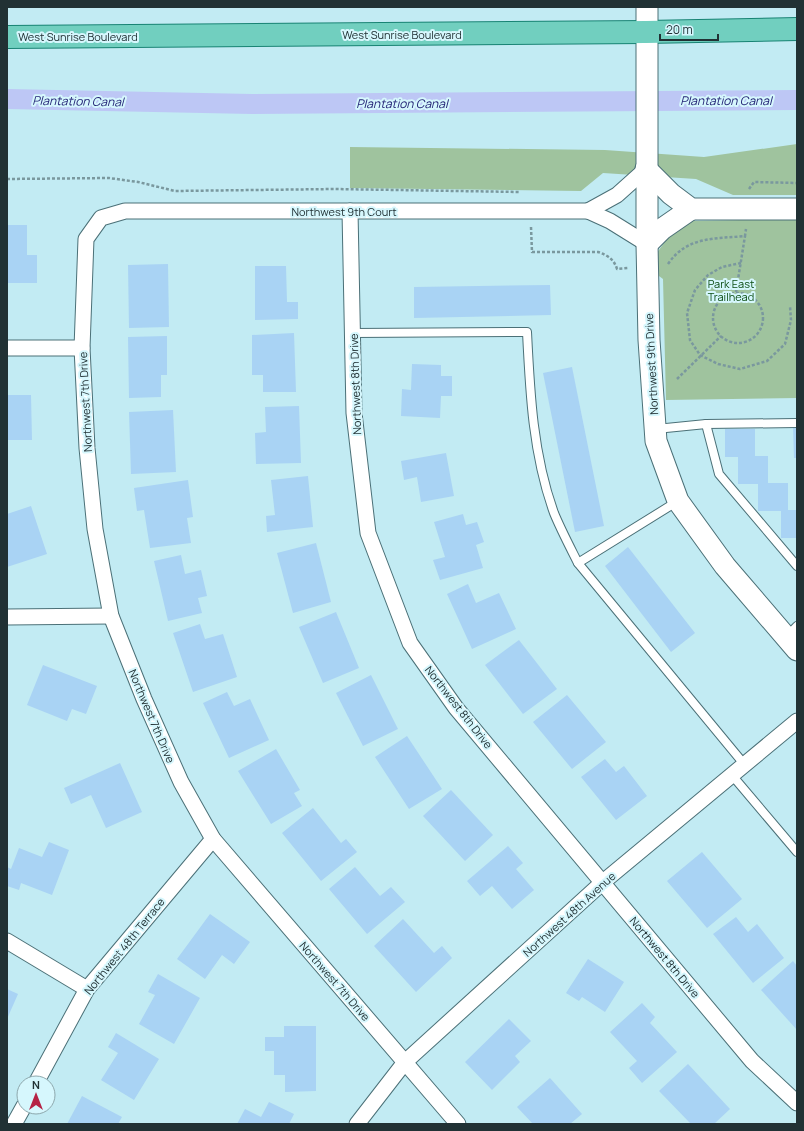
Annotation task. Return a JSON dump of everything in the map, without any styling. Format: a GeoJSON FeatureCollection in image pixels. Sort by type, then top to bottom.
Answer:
{"type":"FeatureCollection","features":[{"type":"Feature","properties":{"kind":"main road","name":"West Sunrise Boulevard"},"geometry":{"type":"LineString","coordinates":[[7,37],[646,32],[797,29]]}},
{"type":"Feature","properties":{"kind":"street","name":"Northwest 9th Drive"},"geometry":{"type":"LineString","coordinates":[[647,7],[647,244],[649,340],[656,441],[678,501],[725,566],[793,638]]}},
{"type":"Feature","properties":{"kind":"street"},"geometry":{"type":"LineString","coordinates":[[646,166],[671,194],[691,209]]}},
{"type":"Feature","properties":{"kind":"street","name":"Northwest 9th Court"},"geometry":{"type":"LineString","coordinates":[[588,211],[617,195],[646,166]]}},
{"type":"Feature","properties":{"kind":"street"},"geometry":{"type":"LineString","coordinates":[[647,244],[662,229],[691,209],[797,209]]}},
{"type":"Feature","properties":{"kind":"street","name":"Northwest 9th Court"},"geometry":{"type":"LineString","coordinates":[[101,218],[125,211],[588,211],[610,221],[647,244]]}},
{"type":"Feature","properties":{"kind":"street","name":"Northwest 8th Drive"},"geometry":{"type":"LineString","coordinates":[[350,211],[354,413],[368,533],[410,643],[456,708],[752,1061],[797,1103]]}},
{"type":"Feature","properties":{"kind":"street","name":"Northwest 7th Drive"},"geometry":{"type":"LineString","coordinates":[[101,218],[86,239],[82,348],[87,448],[95,529],[111,616],[144,699],[181,782],[213,839],[458,1124]]}},
{"type":"Feature","properties":{"kind":"street"},"geometry":{"type":"LineString","coordinates":[[7,348],[82,348]]}},
{"type":"Feature","properties":{"kind":"street"},"geometry":{"type":"LineString","coordinates":[[7,617],[111,616]]}},
{"type":"Feature","properties":{"kind":"street","name":"Northwest 48th Avenue"},"geometry":{"type":"LineString","coordinates":[[357,1124],[405,1062],[603,882],[731,774],[797,721]]}},
{"type":"Feature","properties":{"kind":"street","name":"Northwest 48th Terrace"},"geometry":{"type":"LineString","coordinates":[[40,1075],[87,989],[213,839]]}},
{"type":"Feature","properties":{"kind":"street"},"geometry":{"type":"LineString","coordinates":[[7,941],[87,989]]}},
{"type":"Feature","properties":{"kind":"street"},"geometry":{"type":"LineString","coordinates":[[14,1124],[19,1115]]}},
{"type":"Feature","properties":{"kind":"lane"},"geometry":{"type":"LineString","coordinates":[[353,333],[527,332],[531,406],[539,460],[555,514],[578,563],[744,764]]}},
{"type":"Feature","properties":{"kind":"lane"},"geometry":{"type":"LineString","coordinates":[[655,429],[706,424],[797,423]]}},
{"type":"Feature","properties":{"kind":"lane"},"geometry":{"type":"LineString","coordinates":[[706,424],[719,474],[797,566]]}},
{"type":"Feature","properties":{"kind":"lane"},"geometry":{"type":"LineString","coordinates":[[578,563],[678,501]]}},
{"type":"Feature","properties":{"kind":"lane"},"geometry":{"type":"LineString","coordinates":[[731,774],[797,852]]}},
{"type":"Feature","properties":{"kind":"path"},"geometry":{"type":"LineString","coordinates":[[7,179],[109,178],[138,182],[175,191],[335,189],[531,192],[531,211]]}},
{"type":"Feature","properties":{"kind":"path"},"geometry":{"type":"LineString","coordinates":[[736,293],[745,236]]}},
{"type":"Feature","properties":{"kind":"path"},"geometry":{"type":"LineString","coordinates":[[741,263],[722,267],[708,276],[695,290],[688,313],[690,340],[700,355],[718,364],[740,369],[768,360],[785,344],[791,320],[790,306]]}},
{"type":"Feature","properties":{"kind":"path"},"geometry":{"type":"LineString","coordinates":[[736,293],[744,293],[758,302],[762,310],[762,326],[751,339],[736,343],[721,336],[716,330],[713,314],[721,299],[736,293]]}},
{"type":"Feature","properties":{"kind":"path"},"geometry":{"type":"LineString","coordinates":[[677,379],[721,336]]}},
{"type":"Feature","properties":{"kind":"green space"},"geometry":{"type":"Polygon","coordinates":[[[797,144],[797,195],[733,195],[696,179],[603,173],[581,191],[350,188],[350,147],[605,150],[704,157],[797,144]]]}},
{"type":"Feature","properties":{"kind":"green space","name":"Park East Trailhead"},"geometry":{"type":"Polygon","coordinates":[[[797,219],[797,398],[666,400],[663,279],[647,267],[671,233],[690,221],[797,219]]]}},
{"type":"Feature","properties":{"kind":"building"},"geometry":{"type":"Polygon","coordinates":[[[7,225],[27,225],[27,255],[37,255],[37,283],[7,283],[7,225]]]}},
{"type":"Feature","properties":{"kind":"building"},"geometry":{"type":"Polygon","coordinates":[[[168,264],[169,327],[129,328],[128,265],[168,264]]]}},
{"type":"Feature","properties":{"kind":"building"},"geometry":{"type":"Polygon","coordinates":[[[255,266],[286,266],[287,302],[298,302],[298,319],[255,320],[255,266]]]}},
{"type":"Feature","properties":{"kind":"building"},"geometry":{"type":"Polygon","coordinates":[[[550,285],[551,315],[414,318],[414,287],[550,285]]]}},
{"type":"Feature","properties":{"kind":"building"},"geometry":{"type":"Polygon","coordinates":[[[294,333],[296,392],[263,392],[263,375],[252,375],[252,335],[294,333]]]}},
{"type":"Feature","properties":{"kind":"building"},"geometry":{"type":"Polygon","coordinates":[[[167,336],[167,375],[161,375],[161,397],[129,398],[128,337],[167,336]]]}},
{"type":"Feature","properties":{"kind":"building"},"geometry":{"type":"Polygon","coordinates":[[[412,364],[441,365],[441,376],[452,376],[452,396],[441,396],[440,418],[401,416],[402,389],[411,390],[412,364]]]}},
{"type":"Feature","properties":{"kind":"building"},"geometry":{"type":"Polygon","coordinates":[[[572,367],[604,526],[575,532],[543,373],[572,367]]]}},
{"type":"Feature","properties":{"kind":"building"},"geometry":{"type":"Polygon","coordinates":[[[7,395],[31,395],[32,440],[7,440],[7,395]]]}},
{"type":"Feature","properties":{"kind":"building"},"geometry":{"type":"Polygon","coordinates":[[[299,406],[301,463],[256,464],[255,433],[266,432],[265,407],[299,406]]]}},
{"type":"Feature","properties":{"kind":"building"},"geometry":{"type":"Polygon","coordinates":[[[173,410],[176,472],[131,474],[129,412],[173,410]]]}},
{"type":"Feature","properties":{"kind":"building"},"geometry":{"type":"Polygon","coordinates":[[[793,427],[797,427],[797,458],[794,458],[793,427]]]}},
{"type":"Feature","properties":{"kind":"building"},"geometry":{"type":"Polygon","coordinates":[[[725,429],[755,429],[755,456],[768,456],[768,483],[788,483],[788,510],[797,510],[797,538],[781,538],[781,511],[758,511],[758,484],[738,484],[738,457],[725,457],[725,429]]]}},
{"type":"Feature","properties":{"kind":"building"},"geometry":{"type":"Polygon","coordinates":[[[446,453],[454,496],[421,502],[417,477],[404,480],[401,461],[446,453]]]}},
{"type":"Feature","properties":{"kind":"building"},"geometry":{"type":"Polygon","coordinates":[[[308,476],[313,527],[267,532],[266,516],[275,515],[271,480],[308,476]]]}},
{"type":"Feature","properties":{"kind":"building"},"geometry":{"type":"Polygon","coordinates":[[[188,480],[193,517],[187,518],[191,543],[150,548],[144,510],[137,511],[134,488],[188,480]]]}},
{"type":"Feature","properties":{"kind":"building"},"geometry":{"type":"Polygon","coordinates":[[[31,506],[47,554],[7,567],[7,514],[31,506]]]}},
{"type":"Feature","properties":{"kind":"building"},"geometry":{"type":"Polygon","coordinates":[[[463,514],[466,525],[477,522],[484,542],[476,545],[483,568],[440,580],[433,560],[445,557],[434,522],[463,514]]]}},
{"type":"Feature","properties":{"kind":"building"},"geometry":{"type":"Polygon","coordinates":[[[316,543],[331,602],[293,613],[277,553],[316,543]]]}},
{"type":"Feature","properties":{"kind":"building"},"geometry":{"type":"Polygon","coordinates":[[[628,547],[695,633],[671,652],[605,566],[628,547]]]}},
{"type":"Feature","properties":{"kind":"building"},"geometry":{"type":"Polygon","coordinates":[[[181,555],[185,574],[201,570],[207,596],[198,598],[202,613],[168,621],[154,561],[181,555]]]}},
{"type":"Feature","properties":{"kind":"building"},"geometry":{"type":"Polygon","coordinates":[[[468,584],[476,603],[499,593],[516,629],[472,649],[447,594],[468,584]]]}},
{"type":"Feature","properties":{"kind":"building"},"geometry":{"type":"Polygon","coordinates":[[[336,612],[359,668],[323,683],[299,627],[336,612]]]}},
{"type":"Feature","properties":{"kind":"building"},"geometry":{"type":"Polygon","coordinates":[[[200,624],[205,639],[223,634],[237,677],[193,692],[173,633],[200,624]]]}},
{"type":"Feature","properties":{"kind":"building"},"geometry":{"type":"Polygon","coordinates":[[[519,640],[557,689],[523,714],[485,665],[519,640]]]}},
{"type":"Feature","properties":{"kind":"building"},"geometry":{"type":"Polygon","coordinates":[[[43,665],[97,686],[86,714],[72,709],[67,721],[27,705],[43,665]]]}},
{"type":"Feature","properties":{"kind":"building"},"geometry":{"type":"Polygon","coordinates":[[[371,675],[398,729],[363,746],[336,693],[371,675]]]}},
{"type":"Feature","properties":{"kind":"building"},"geometry":{"type":"Polygon","coordinates":[[[227,692],[234,706],[250,699],[269,740],[229,758],[203,703],[227,692]]]}},
{"type":"Feature","properties":{"kind":"building"},"geometry":{"type":"Polygon","coordinates":[[[567,695],[606,742],[572,769],[533,722],[567,695]]]}},
{"type":"Feature","properties":{"kind":"building"},"geometry":{"type":"Polygon","coordinates":[[[407,736],[442,789],[409,809],[375,757],[407,736]]]}},
{"type":"Feature","properties":{"kind":"building"},"geometry":{"type":"Polygon","coordinates":[[[276,749],[300,790],[294,793],[302,806],[271,824],[238,771],[276,749]]]}},
{"type":"Feature","properties":{"kind":"building"},"geometry":{"type":"Polygon","coordinates":[[[605,759],[616,772],[624,766],[647,796],[616,820],[581,777],[605,759]]]}},
{"type":"Feature","properties":{"kind":"building"},"geometry":{"type":"Polygon","coordinates":[[[120,763],[142,812],[106,828],[91,795],[71,804],[64,788],[120,763]]]}},
{"type":"Feature","properties":{"kind":"building"},"geometry":{"type":"Polygon","coordinates":[[[451,790],[493,835],[465,861],[423,816],[451,790]]]}},
{"type":"Feature","properties":{"kind":"building"},"geometry":{"type":"Polygon","coordinates":[[[313,808],[341,843],[346,839],[357,852],[321,881],[282,833],[313,808]]]}},
{"type":"Feature","properties":{"kind":"building"},"geometry":{"type":"Polygon","coordinates":[[[49,842],[69,850],[52,895],[21,883],[19,890],[7,886],[7,867],[11,869],[19,848],[42,857],[49,842]]]}},
{"type":"Feature","properties":{"kind":"building"},"geometry":{"type":"Polygon","coordinates":[[[508,846],[523,863],[516,869],[534,890],[512,909],[492,886],[480,896],[467,881],[508,846]]]}},
{"type":"Feature","properties":{"kind":"building"},"geometry":{"type":"Polygon","coordinates":[[[702,852],[742,899],[707,928],[667,881],[702,852]]]}},
{"type":"Feature","properties":{"kind":"building"},"geometry":{"type":"Polygon","coordinates":[[[355,867],[380,896],[391,887],[405,902],[367,934],[329,889],[355,867]]]}},
{"type":"Feature","properties":{"kind":"building"},"geometry":{"type":"Polygon","coordinates":[[[210,914],[250,942],[234,964],[222,955],[205,979],[177,959],[210,914]]]}},
{"type":"Feature","properties":{"kind":"building"},"geometry":{"type":"Polygon","coordinates":[[[736,917],[748,932],[757,924],[784,958],[753,983],[713,934],[736,917]]]}},
{"type":"Feature","properties":{"kind":"building"},"geometry":{"type":"Polygon","coordinates":[[[403,919],[434,953],[442,946],[452,958],[416,992],[374,946],[403,919]]]}},
{"type":"Feature","properties":{"kind":"building"},"geometry":{"type":"Polygon","coordinates":[[[588,959],[624,982],[605,1012],[582,997],[579,1001],[566,993],[588,959]]]}},
{"type":"Feature","properties":{"kind":"building"},"geometry":{"type":"Polygon","coordinates":[[[793,961],[797,966],[797,1030],[761,990],[793,961]]]}},
{"type":"Feature","properties":{"kind":"building"},"geometry":{"type":"Polygon","coordinates":[[[158,974],[200,998],[174,1044],[139,1024],[155,995],[148,992],[158,974]]]}},
{"type":"Feature","properties":{"kind":"building"},"geometry":{"type":"Polygon","coordinates":[[[7,989],[18,994],[7,1019],[7,989]]]}},
{"type":"Feature","properties":{"kind":"building"},"geometry":{"type":"Polygon","coordinates":[[[642,1003],[655,1017],[650,1023],[677,1052],[642,1083],[629,1068],[637,1061],[610,1032],[642,1003]]]}},
{"type":"Feature","properties":{"kind":"building"},"geometry":{"type":"Polygon","coordinates":[[[509,1019],[531,1041],[515,1056],[520,1062],[492,1090],[465,1062],[509,1019]]]}},
{"type":"Feature","properties":{"kind":"building"},"geometry":{"type":"Polygon","coordinates":[[[284,1026],[316,1026],[316,1091],[285,1092],[285,1075],[274,1075],[274,1051],[265,1051],[265,1037],[284,1037],[284,1026]]]}},
{"type":"Feature","properties":{"kind":"building"},"geometry":{"type":"Polygon","coordinates":[[[116,1033],[159,1059],[134,1100],[101,1080],[118,1053],[108,1047],[116,1033]]]}},
{"type":"Feature","properties":{"kind":"building"},"geometry":{"type":"Polygon","coordinates":[[[688,1064],[730,1109],[714,1124],[691,1124],[659,1091],[688,1064]]]}},
{"type":"Feature","properties":{"kind":"building"},"geometry":{"type":"Polygon","coordinates":[[[550,1078],[582,1114],[570,1124],[533,1124],[517,1107],[550,1078]]]}},
{"type":"Feature","properties":{"kind":"building"},"geometry":{"type":"Polygon","coordinates":[[[82,1096],[122,1117],[118,1124],[67,1124],[82,1096]]]}},
{"type":"Feature","properties":{"kind":"building"},"geometry":{"type":"Polygon","coordinates":[[[269,1102],[294,1114],[289,1124],[237,1124],[245,1109],[261,1117],[269,1102]]]}},
{"type":"Feature","properties":{"kind":"waterway","name":"Plantation Canal"},"geometry":{"type":"LineString","coordinates":[[7,99],[252,104],[797,100]]}}]}
